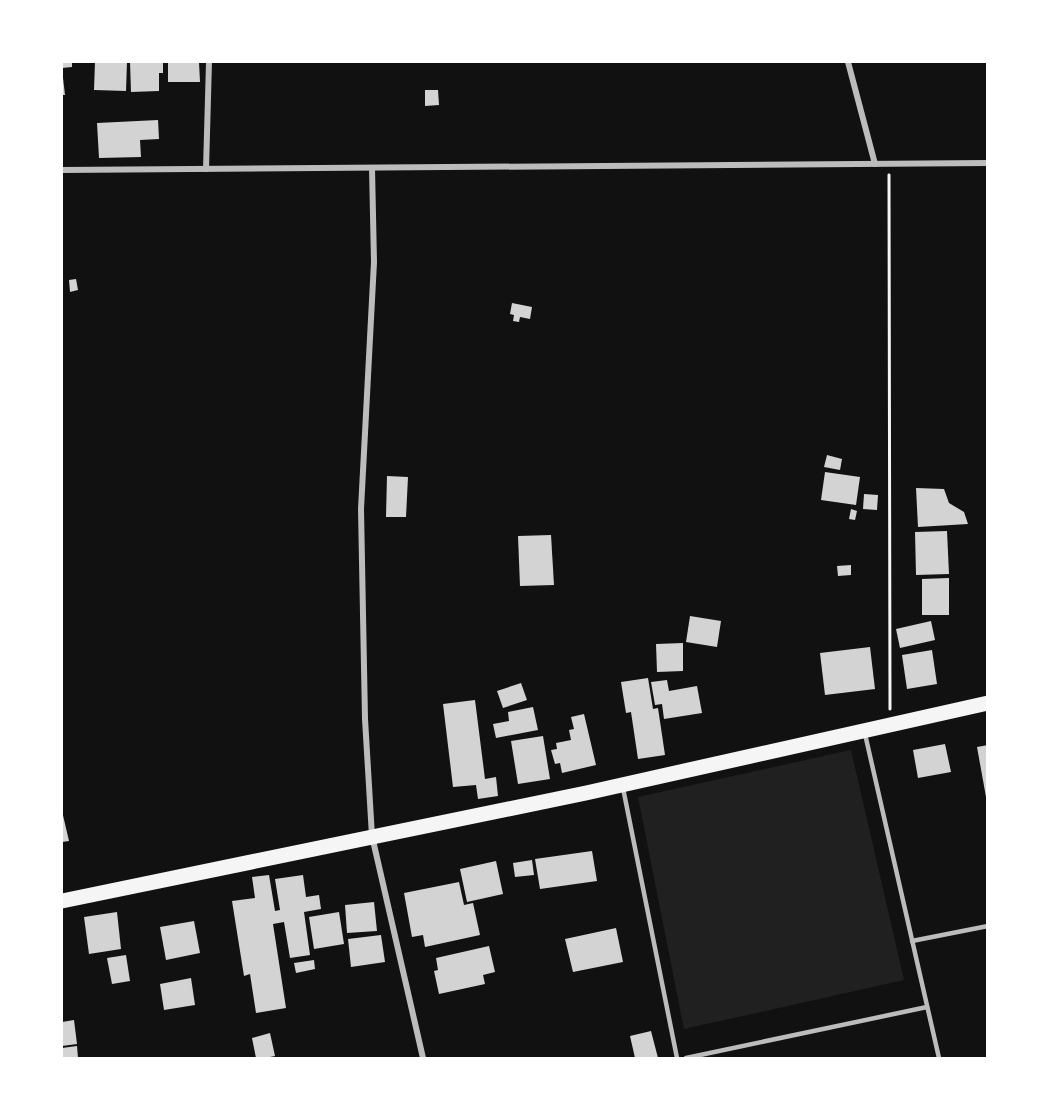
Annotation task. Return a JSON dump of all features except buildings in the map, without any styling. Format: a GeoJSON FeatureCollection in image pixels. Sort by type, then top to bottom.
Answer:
{"type":"FeatureCollection","features":[{"type":"Feature","properties":{"kind":"main road"},"geometry":{"type":"LineString","coordinates":[[62,901],[622,785],[987,703]]}},
{"type":"Feature","properties":{"kind":"street"},"geometry":{"type":"LineString","coordinates":[[206,169],[209,62]]}},
{"type":"Feature","properties":{"kind":"street"},"geometry":{"type":"LineString","coordinates":[[848,62],[874,164]]}},
{"type":"Feature","properties":{"kind":"street"},"geometry":{"type":"LineString","coordinates":[[62,170],[987,164]]}},
{"type":"Feature","properties":{"kind":"street"},"geometry":{"type":"LineString","coordinates":[[372,168],[374,262],[361,509],[365,719],[372,836],[423,1059]]}},
{"type":"Feature","properties":{"kind":"lane"},"geometry":{"type":"LineString","coordinates":[[864,731],[939,1059]]}},
{"type":"Feature","properties":{"kind":"lane"},"geometry":{"type":"LineString","coordinates":[[622,785],[677,1059]]}},
{"type":"Feature","properties":{"kind":"lane"},"geometry":{"type":"LineString","coordinates":[[912,941],[987,926]]}},
{"type":"Feature","properties":{"kind":"lane"},"geometry":{"type":"LineString","coordinates":[[686,1059],[927,1007]]}},
{"type":"Feature","properties":{"kind":"path"},"geometry":{"type":"LineString","coordinates":[[889,164],[890,726]]}},
{"type":"Feature","properties":{"kind":"shaded area"},"geometry":{"type":"Polygon","coordinates":[[[851,750],[904,980],[684,1029],[638,797],[851,750]]]}}]}
